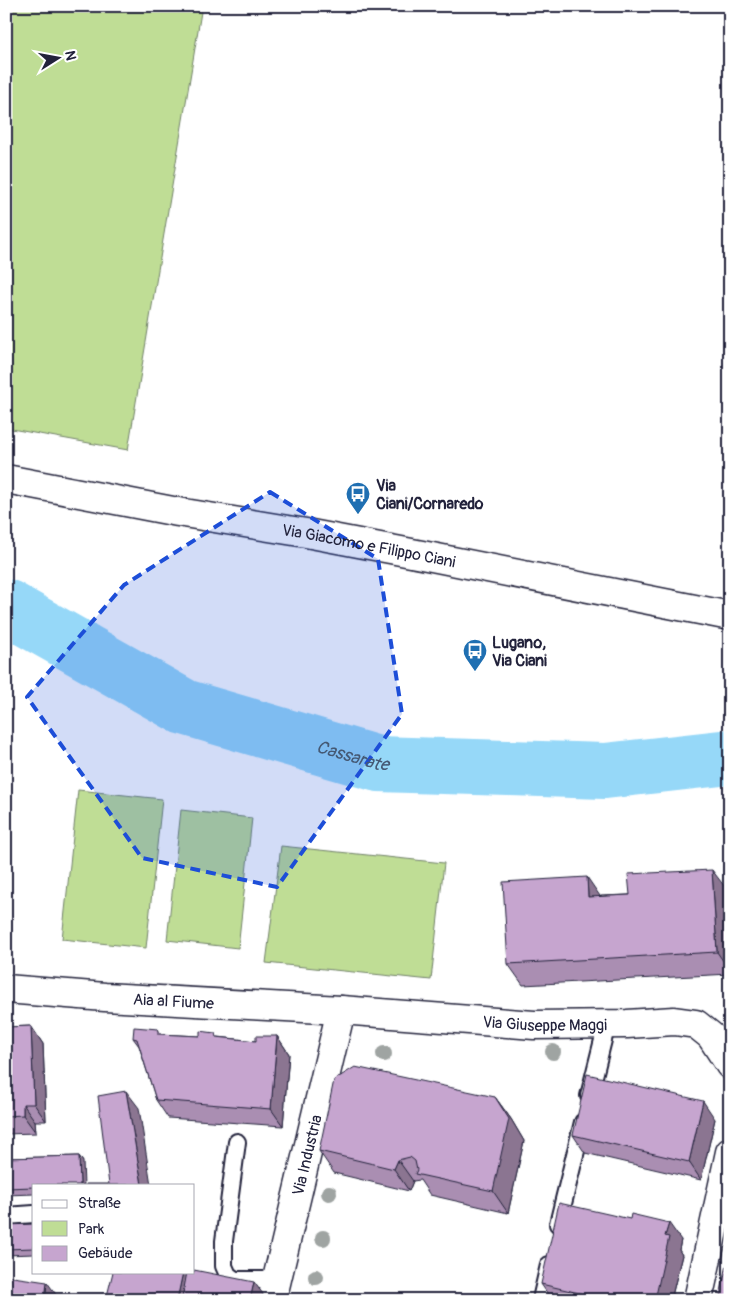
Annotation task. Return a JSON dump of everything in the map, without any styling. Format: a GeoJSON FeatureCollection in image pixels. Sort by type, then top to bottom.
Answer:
{"type":"FeatureCollection","features":[{"type":"Feature","properties":{"kind":"street","name":"Via Giacomo e Filippo Ciani"},"geometry":{"type":"LineString","coordinates":[[6,479],[178,512],[422,555],[730,616]]}},
{"type":"Feature","properties":{"kind":"street","name":"Aia al Fiume"},"geometry":{"type":"LineString","coordinates":[[6,989],[341,1010]]}},
{"type":"Feature","properties":{"kind":"street","name":"Via Giuseppe Maggi"},"geometry":{"type":"LineString","coordinates":[[341,1010],[534,1025],[674,1021],[696,1024],[711,1036],[730,1065]]}},
{"type":"Feature","properties":{"kind":"street","name":"Via Industria"},"geometry":{"type":"LineString","coordinates":[[274,1290],[341,1010]]}},
{"type":"Feature","properties":{"kind":"street"},"geometry":{"type":"LineString","coordinates":[[698,1300],[730,1152]]}},
{"type":"Feature","properties":{"kind":"lane"},"geometry":{"type":"LineString","coordinates":[[542,1295],[607,1024]]}},
{"type":"Feature","properties":{"kind":"lane"},"geometry":{"type":"LineString","coordinates":[[237,1142],[224,1241],[224,1266],[228,1275],[235,1280],[274,1290]]}},
{"type":"Feature","properties":{"kind":"lane"},"geometry":{"type":"LineString","coordinates":[[6,1216],[32,1214]]}},
{"type":"Feature","properties":{"kind":"highlighted area"},"geometry":{"type":"Polygon","coordinates":[[[270,492],[378,559],[402,714],[277,887],[142,858],[27,697],[124,585],[270,492]]]}},
{"type":"Feature","properties":{"kind":"green space"},"geometry":{"type":"Polygon","coordinates":[[[6,6],[202,6],[128,450],[6,428],[6,6]]]}},
{"type":"Feature","properties":{"kind":"green space"},"geometry":{"type":"Polygon","coordinates":[[[78,790],[162,799],[146,948],[62,939],[78,790]]]}},
{"type":"Feature","properties":{"kind":"green space"},"geometry":{"type":"Polygon","coordinates":[[[181,810],[252,818],[238,948],[167,940],[181,810]]]}},
{"type":"Feature","properties":{"kind":"green space"},"geometry":{"type":"Polygon","coordinates":[[[281,846],[444,863],[431,980],[266,963],[281,846]]]}},
{"type":"Feature","properties":{"kind":"building"},"geometry":{"type":"Polygon","coordinates":[[[712,870],[717,952],[508,964],[503,882],[587,877],[588,897],[630,895],[628,874],[712,870]]]}},
{"type":"Feature","properties":{"kind":"building"},"geometry":{"type":"Polygon","coordinates":[[[31,1026],[34,1104],[23,1104],[23,1115],[6,1116],[6,1027],[31,1026]]]}},
{"type":"Feature","properties":{"kind":"building"},"geometry":{"type":"Polygon","coordinates":[[[134,1027],[158,1029],[158,1034],[200,1036],[200,1031],[215,1033],[216,1037],[256,1041],[256,1036],[277,1036],[271,1109],[156,1100],[137,1039],[133,1038],[134,1027]]]}},
{"type":"Feature","properties":{"kind":"building"},"geometry":{"type":"Polygon","coordinates":[[[355,1067],[495,1097],[509,1119],[493,1191],[415,1174],[417,1170],[415,1161],[410,1157],[398,1160],[394,1169],[319,1151],[334,1080],[355,1067]]]}},
{"type":"Feature","properties":{"kind":"building"},"geometry":{"type":"Polygon","coordinates":[[[587,1074],[703,1101],[689,1162],[573,1135],[587,1074]]]}},
{"type":"Feature","properties":{"kind":"building"},"geometry":{"type":"Polygon","coordinates":[[[126,1091],[142,1184],[109,1184],[98,1096],[126,1091]]]}},
{"type":"Feature","properties":{"kind":"building"},"geometry":{"type":"Polygon","coordinates":[[[79,1156],[80,1184],[32,1184],[32,1187],[6,1188],[6,1158],[79,1156]]]}},
{"type":"Feature","properties":{"kind":"building"},"geometry":{"type":"Polygon","coordinates":[[[559,1203],[630,1219],[631,1214],[669,1223],[665,1236],[669,1237],[655,1300],[609,1300],[541,1284],[559,1203]]]}},
{"type":"Feature","properties":{"kind":"building"},"geometry":{"type":"Polygon","coordinates":[[[32,1224],[32,1248],[6,1249],[6,1225],[32,1224]]]}},
{"type":"Feature","properties":{"kind":"building"},"geometry":{"type":"Polygon","coordinates":[[[727,1265],[730,1266],[730,1300],[719,1300],[727,1265]]]}},
{"type":"Feature","properties":{"kind":"building"},"geometry":{"type":"Polygon","coordinates":[[[195,1270],[254,1282],[250,1300],[182,1299],[187,1274],[195,1274],[195,1270]]]}},
{"type":"Feature","properties":{"kind":"building"},"geometry":{"type":"Polygon","coordinates":[[[112,1274],[183,1274],[177,1300],[106,1300],[112,1274]]]}},
{"type":"Feature","properties":{"kind":"building"},"geometry":{"type":"Polygon","coordinates":[[[6,1276],[47,1282],[45,1300],[6,1300],[6,1276]]]}},
{"type":"Feature","properties":{"kind":"waterway","name":"Cassarate"},"geometry":{"type":"LineString","coordinates":[[6,607],[184,707],[378,764],[605,771],[730,757]]}},
{"type":"Feature","properties":{"kind":"place","name":"Via Ciani/Cornaredo"},"geometry":{"type":"Point","coordinates":[358,515]}},
{"type":"Feature","properties":{"kind":"place","name":"Lugano, Via Ciani"},"geometry":{"type":"Point","coordinates":[475,672]}}]}
